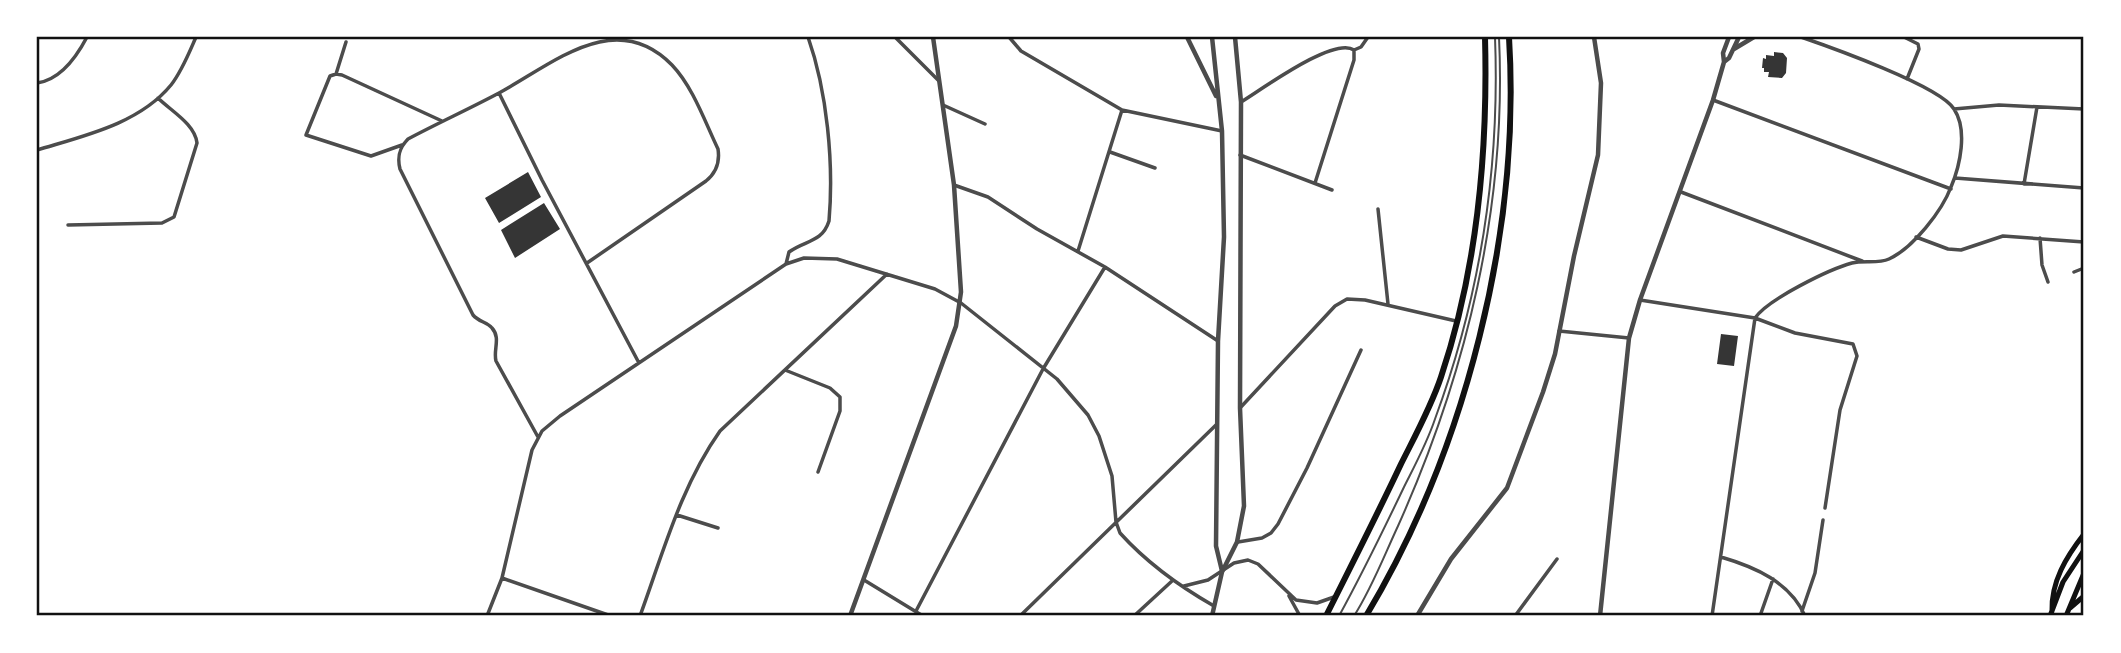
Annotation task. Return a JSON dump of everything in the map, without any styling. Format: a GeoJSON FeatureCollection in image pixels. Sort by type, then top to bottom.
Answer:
{"type":"FeatureCollection","features":[{"type":"Feature","properties":{"kind":"highway"},"geometry":{"type":"LineString","coordinates":[[1326,616],[1427,411],[1440,379],[1456,321],[1476,211],[1485,109],[1485,37]]}},
{"type":"Feature","properties":{"kind":"highway"},"geometry":{"type":"LineString","coordinates":[[1366,616],[1397,558],[1446,443],[1483,324],[1497,250],[1506,177],[1511,98],[1509,37]]}},
{"type":"Feature","properties":{"kind":"main road"},"geometry":{"type":"LineString","coordinates":[[2051,613],[2053,589],[2058,576],[2084,534]]}},
{"type":"Feature","properties":{"kind":"main road"},"geometry":{"type":"LineString","coordinates":[[2051,613],[2063,582],[2084,550]]}},
{"type":"Feature","properties":{"kind":"main road"},"geometry":{"type":"LineString","coordinates":[[2067,613],[2084,573]]}},
{"type":"Feature","properties":{"kind":"main road"},"geometry":{"type":"LineString","coordinates":[[2067,613],[2084,596]]}},
{"type":"Feature","properties":{"kind":"street"},"geometry":{"type":"LineString","coordinates":[[37,83],[51,79],[67,66],[87,37]]}},
{"type":"Feature","properties":{"kind":"street"},"geometry":{"type":"LineString","coordinates":[[37,150],[100,131],[158,98],[173,82],[196,37]]}},
{"type":"Feature","properties":{"kind":"street"},"geometry":{"type":"LineString","coordinates":[[786,264],[789,252],[819,238],[829,221],[828,154],[823,99],[808,37]]}},
{"type":"Feature","properties":{"kind":"street"},"geometry":{"type":"LineString","coordinates":[[895,37],[939,81]]}},
{"type":"Feature","properties":{"kind":"street"},"geometry":{"type":"LineString","coordinates":[[850,616],[956,326],[961,303],[954,185],[933,37]]}},
{"type":"Feature","properties":{"kind":"street"},"geometry":{"type":"LineString","coordinates":[[1009,37],[1021,51],[1122,110],[1222,131]]}},
{"type":"Feature","properties":{"kind":"street"},"geometry":{"type":"LineString","coordinates":[[1187,37],[1218,100]]}},
{"type":"Feature","properties":{"kind":"street"},"geometry":{"type":"LineString","coordinates":[[1212,37],[1222,131],[1224,237],[1218,341],[1216,546],[1222,572]]}},
{"type":"Feature","properties":{"kind":"street"},"geometry":{"type":"LineString","coordinates":[[1212,616],[1222,572],[1237,542],[1244,506],[1240,408],[1241,102],[1235,37]]}},
{"type":"Feature","properties":{"kind":"street"},"geometry":{"type":"LineString","coordinates":[[1241,102],[1330,49],[1346,46],[1354,50],[1362,47],[1368,37]]}},
{"type":"Feature","properties":{"kind":"street"},"geometry":{"type":"LineString","coordinates":[[1417,616],[1451,559],[1497,501],[1510,480],[1544,392],[1598,155],[1601,83],[1594,37]]}},
{"type":"Feature","properties":{"kind":"street"},"geometry":{"type":"LineString","coordinates":[[1600,616],[1629,338],[1640,300],[1713,100],[1729,37]]}},
{"type":"Feature","properties":{"kind":"street"},"geometry":{"type":"LineString","coordinates":[[1724,62],[1729,58],[1739,37]]}},
{"type":"Feature","properties":{"kind":"street"},"geometry":{"type":"LineString","coordinates":[[1734,49],[1754,37]]}},
{"type":"Feature","properties":{"kind":"street"},"geometry":{"type":"LineString","coordinates":[[1712,616],[1755,318],[1769,305],[1824,275],[1854,263],[1891,258],[1938,214],[1955,178],[1961,131],[1954,109],[1940,96],[1907,79],[1801,37]]}},
{"type":"Feature","properties":{"kind":"street"},"geometry":{"type":"LineString","coordinates":[[1904,37],[1918,44],[1919,48],[1907,79]]}},
{"type":"Feature","properties":{"kind":"street"},"geometry":{"type":"LineString","coordinates":[[345,42],[336,74],[328,78],[306,135],[370,156],[404,144],[587,44],[605,40],[623,41],[649,49],[671,65],[687,87],[718,149],[719,161],[715,172],[706,181],[587,263]]}},
{"type":"Feature","properties":{"kind":"street"},"geometry":{"type":"LineString","coordinates":[[1315,183],[1354,60],[1354,50]]}},
{"type":"Feature","properties":{"kind":"street"},"geometry":{"type":"LineString","coordinates":[[336,74],[442,121]]}},
{"type":"Feature","properties":{"kind":"street"},"geometry":{"type":"LineString","coordinates":[[499,93],[639,363]]}},
{"type":"Feature","properties":{"kind":"street"},"geometry":{"type":"LineString","coordinates":[[68,225],[162,223],[174,217],[197,143],[191,127],[158,98]]}},
{"type":"Feature","properties":{"kind":"street"},"geometry":{"type":"LineString","coordinates":[[1713,100],[1951,189]]}},
{"type":"Feature","properties":{"kind":"street"},"geometry":{"type":"LineString","coordinates":[[943,105],[985,124]]}},
{"type":"Feature","properties":{"kind":"street"},"geometry":{"type":"LineString","coordinates":[[1954,109],[1999,105],[2084,109]]}},
{"type":"Feature","properties":{"kind":"street"},"geometry":{"type":"LineString","coordinates":[[2024,184],[2037,107]]}},
{"type":"Feature","properties":{"kind":"street"},"geometry":{"type":"LineString","coordinates":[[1078,252],[1122,110]]}},
{"type":"Feature","properties":{"kind":"street"},"geometry":{"type":"LineString","coordinates":[[404,144],[398,156],[400,169],[473,315],[492,328],[497,340],[496,361],[538,437]]}},
{"type":"Feature","properties":{"kind":"street"},"geometry":{"type":"LineString","coordinates":[[1110,152],[1155,168]]}},
{"type":"Feature","properties":{"kind":"street"},"geometry":{"type":"LineString","coordinates":[[1240,155],[1332,190]]}},
{"type":"Feature","properties":{"kind":"street"},"geometry":{"type":"LineString","coordinates":[[1955,178],[2084,188]]}},
{"type":"Feature","properties":{"kind":"street"},"geometry":{"type":"LineString","coordinates":[[954,185],[988,197],[1105,267],[1218,341]]}},
{"type":"Feature","properties":{"kind":"street"},"geometry":{"type":"LineString","coordinates":[[1681,192],[1864,261]]}},
{"type":"Feature","properties":{"kind":"street"},"geometry":{"type":"LineString","coordinates":[[1378,209],[1388,304]]}},
{"type":"Feature","properties":{"kind":"street"},"geometry":{"type":"LineString","coordinates":[[1916,237],[1948,249],[1961,250],[2003,236],[2084,242]]}},
{"type":"Feature","properties":{"kind":"street"},"geometry":{"type":"LineString","coordinates":[[2040,238],[2041,256],[2048,282]]}},
{"type":"Feature","properties":{"kind":"street"},"geometry":{"type":"LineString","coordinates":[[487,616],[502,578],[532,450],[538,437],[554,420],[786,264],[804,258],[837,259],[919,282],[961,303],[1043,369],[1070,394],[1094,426],[1112,476],[1116,522],[1120,533],[1172,581],[1214,606]]}},
{"type":"Feature","properties":{"kind":"street"},"geometry":{"type":"LineString","coordinates":[[916,611],[1043,369],[1105,267]]}},
{"type":"Feature","properties":{"kind":"street"},"geometry":{"type":"LineString","coordinates":[[2074,272],[2084,268]]}},
{"type":"Feature","properties":{"kind":"street"},"geometry":{"type":"LineString","coordinates":[[640,616],[695,472],[720,431],[887,274]]}},
{"type":"Feature","properties":{"kind":"street"},"geometry":{"type":"LineString","coordinates":[[1240,408],[1339,303],[1355,299],[1388,304],[1456,321]]}},
{"type":"Feature","properties":{"kind":"street"},"geometry":{"type":"LineString","coordinates":[[1640,300],[1755,318],[1796,333],[1849,342],[1855,347],[1857,356],[1840,410],[1825,508]]}},
{"type":"Feature","properties":{"kind":"street"},"geometry":{"type":"LineString","coordinates":[[1559,331],[1629,338]]}},
{"type":"Feature","properties":{"kind":"street"},"geometry":{"type":"LineString","coordinates":[[1237,542],[1262,538],[1271,533],[1278,524],[1361,350]]}},
{"type":"Feature","properties":{"kind":"street"},"geometry":{"type":"LineString","coordinates":[[785,369],[830,388],[840,397],[840,411],[818,472]]}},
{"type":"Feature","properties":{"kind":"street"},"geometry":{"type":"LineString","coordinates":[[1020,616],[1218,422]]}},
{"type":"Feature","properties":{"kind":"street"},"geometry":{"type":"LineString","coordinates":[[677,515],[718,528]]}},
{"type":"Feature","properties":{"kind":"street"},"geometry":{"type":"LineString","coordinates":[[1804,614],[1815,573],[1823,520]]}},
{"type":"Feature","properties":{"kind":"street"},"geometry":{"type":"LineString","coordinates":[[1721,557],[1752,567],[1773,579],[1795,599],[1804,614]]}},
{"type":"Feature","properties":{"kind":"street"},"geometry":{"type":"LineString","coordinates":[[1515,616],[1557,559]]}},
{"type":"Feature","properties":{"kind":"street"},"geometry":{"type":"LineString","coordinates":[[1184,586],[1208,580],[1238,561],[1254,561],[1288,594],[1300,616]]}},
{"type":"Feature","properties":{"kind":"street"},"geometry":{"type":"LineString","coordinates":[[502,578],[611,616]]}},
{"type":"Feature","properties":{"kind":"street"},"geometry":{"type":"LineString","coordinates":[[1760,616],[1773,579]]}},
{"type":"Feature","properties":{"kind":"street"},"geometry":{"type":"LineString","coordinates":[[864,580],[923,616]]}},
{"type":"Feature","properties":{"kind":"street"},"geometry":{"type":"LineString","coordinates":[[1134,616],[1172,581]]}},
{"type":"Feature","properties":{"kind":"street"},"geometry":{"type":"LineString","coordinates":[[1288,594],[1306,603],[1317,603],[1336,596]]}},
{"type":"Feature","properties":{"kind":"lane"},"geometry":{"type":"LineString","coordinates":[[1339,616],[1426,443],[1464,325],[1484,232],[1491,183],[1496,122],[1497,37]]}},
{"type":"Feature","properties":{"kind":"lane"},"geometry":{"type":"LineString","coordinates":[[1353,616],[1371,585],[1422,473],[1472,313],[1496,183],[1500,122],[1497,37]]}},
{"type":"Feature","properties":{"kind":"building"},"geometry":{"type":"Polygon","coordinates":[[[1774,52],[1783,53],[1787,58],[1786,73],[1782,78],[1768,77],[1769,72],[1764,72],[1762,68],[1763,58],[1766,59],[1766,55],[1774,56],[1774,52]]]}},
{"type":"Feature","properties":{"kind":"building"},"geometry":{"type":"Polygon","coordinates":[[[528,172],[541,197],[499,223],[485,198],[528,172]]]}},
{"type":"Feature","properties":{"kind":"building"},"geometry":{"type":"Polygon","coordinates":[[[544,203],[560,229],[515,258],[501,230],[544,203]]]}},
{"type":"Feature","properties":{"kind":"building"},"geometry":{"type":"Polygon","coordinates":[[[1721,334],[1738,336],[1734,366],[1717,364],[1721,334]]]}}]}
